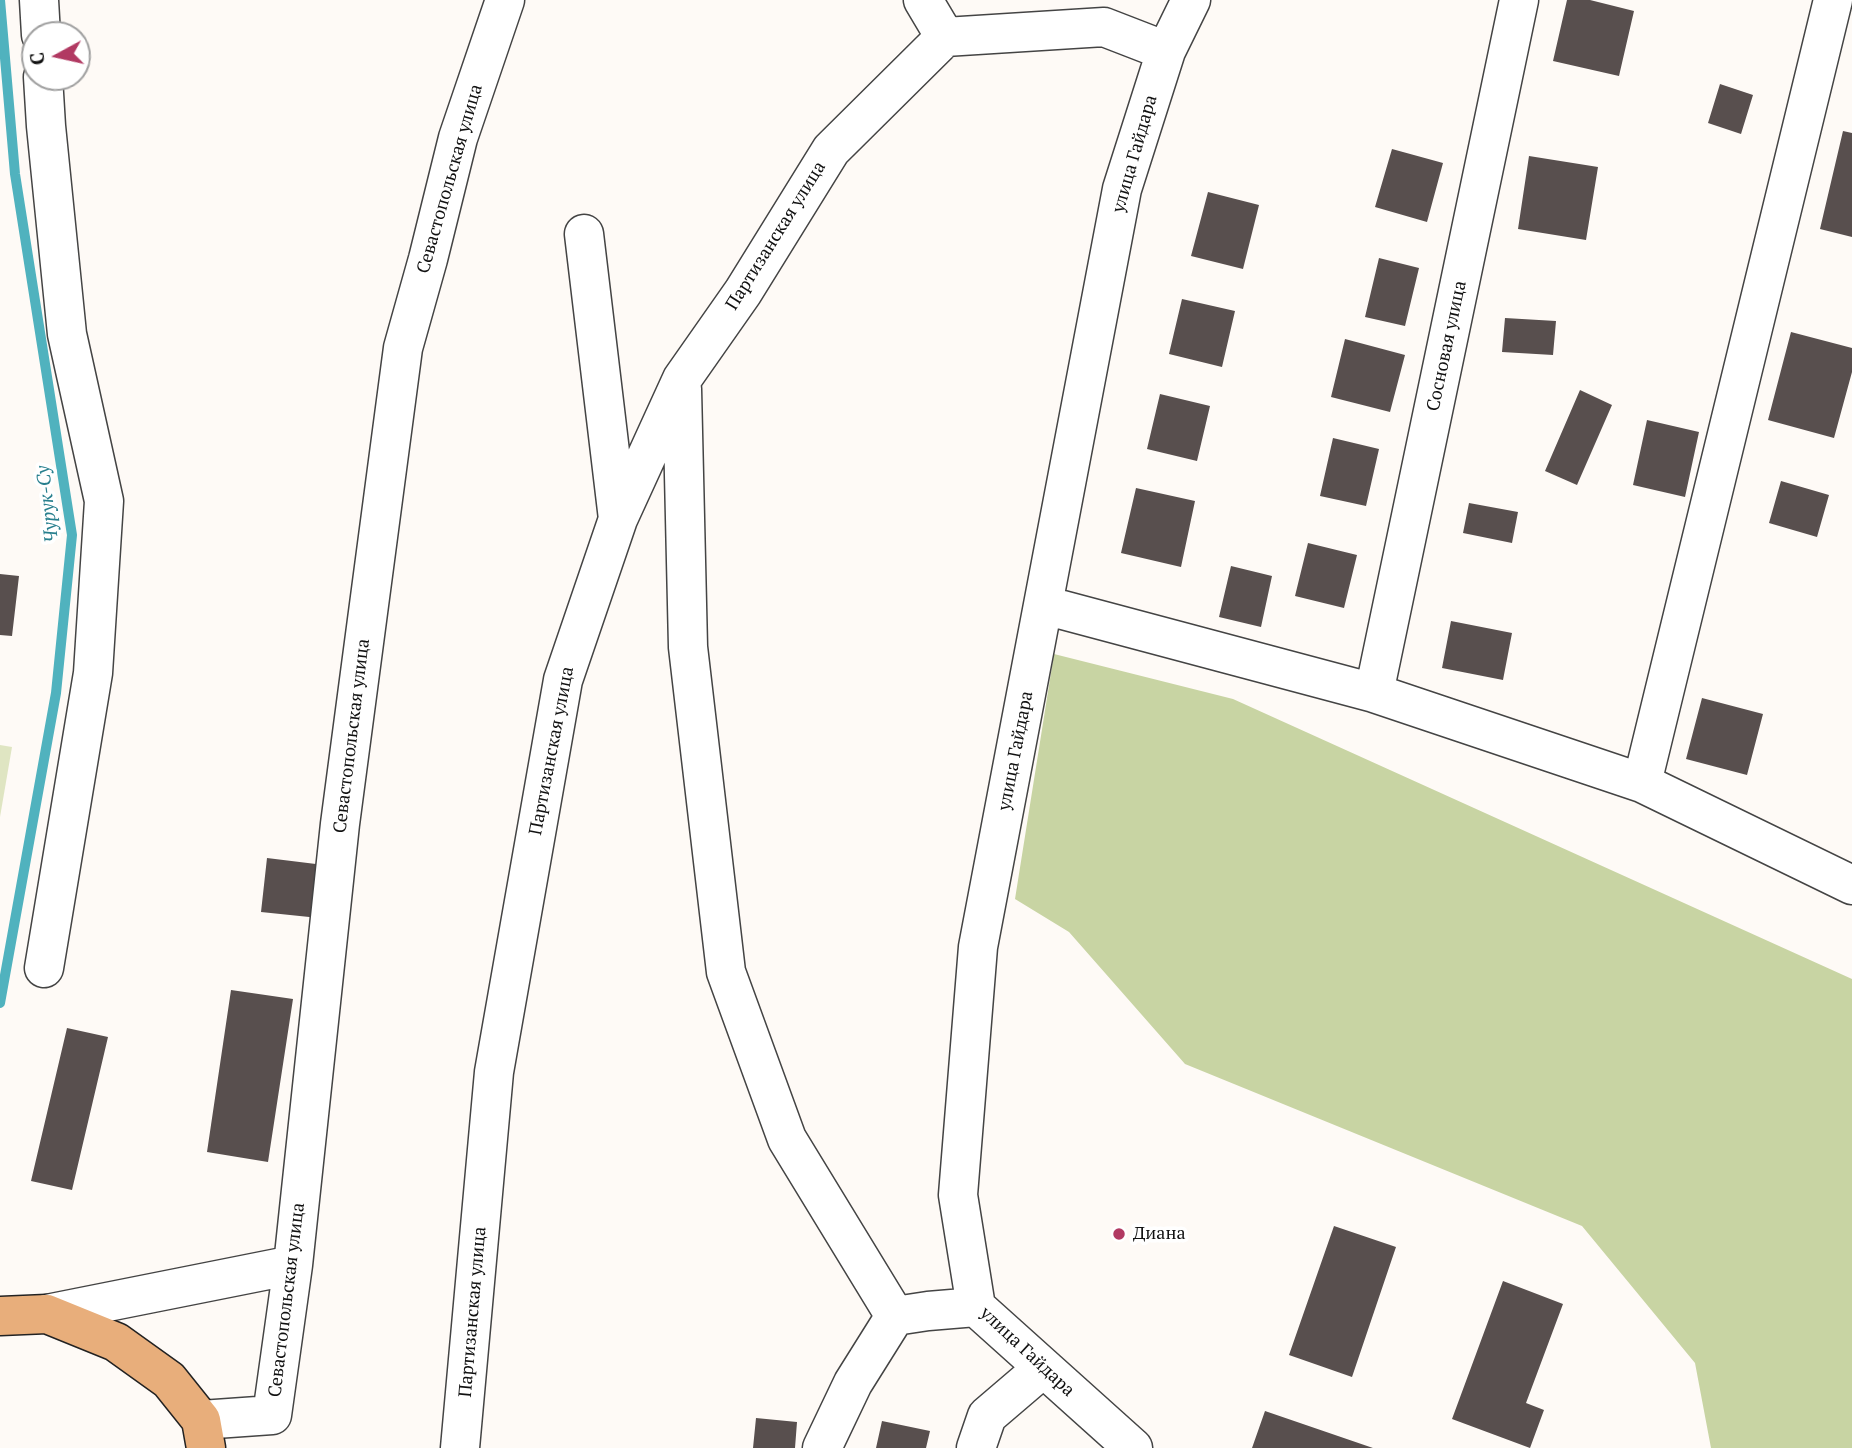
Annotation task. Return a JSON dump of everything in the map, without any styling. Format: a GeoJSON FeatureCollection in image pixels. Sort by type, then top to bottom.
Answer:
{"type":"FeatureCollection","features":[{"type":"Feature","properties":{"kind":"main road"},"geometry":{"type":"LineString","coordinates":[[0,1316],[47,1314],[116,1342],[169,1380],[203,1434]]}},
{"type":"Feature","properties":{"kind":"street"},"geometry":{"type":"LineString","coordinates":[[39,0],[40,21]]}},
{"type":"Feature","properties":{"kind":"street","name":"Севастопольская улица"},"geometry":{"type":"LineString","coordinates":[[203,1434],[272,1415],[293,1265],[340,824],[402,348],[428,259],[458,138],[505,0]]}},
{"type":"Feature","properties":{"kind":"street"},"geometry":{"type":"LineString","coordinates":[[923,0],[945,37],[1104,27],[1166,51]]}},
{"type":"Feature","properties":{"kind":"street","name":"улица Гайдара"},"geometry":{"type":"LineString","coordinates":[[1133,1448],[976,1307],[958,1195],[978,947],[1122,189],[1166,51],[1191,0]]}},
{"type":"Feature","properties":{"kind":"street","name":"Сосновая улица"},"geometry":{"type":"LineString","coordinates":[[1374,693],[1519,0]]}},
{"type":"Feature","properties":{"kind":"street"},"geometry":{"type":"LineString","coordinates":[[1642,783],[1833,0]]}},
{"type":"Feature","properties":{"kind":"street","name":"Партизанская улица"},"geometry":{"type":"LineString","coordinates":[[460,1448],[494,1072],[563,680],[618,519],[682,379],[743,292],[831,150],[945,37]]}},
{"type":"Feature","properties":{"kind":"street"},"geometry":{"type":"LineString","coordinates":[[44,91],[67,334],[104,501],[93,673],[44,968]]}},
{"type":"Feature","properties":{"kind":"street"},"geometry":{"type":"LineString","coordinates":[[584,234],[618,519]]}},
{"type":"Feature","properties":{"kind":"street"},"geometry":{"type":"LineString","coordinates":[[682,379],[688,647],[726,972],[787,1139],[895,1316]]}},
{"type":"Feature","properties":{"kind":"street"},"geometry":{"type":"LineString","coordinates":[[1044,604],[1374,693],[1642,783],[1852,885]]}},
{"type":"Feature","properties":{"kind":"street"},"geometry":{"type":"LineString","coordinates":[[47,1314],[293,1265]]}},
{"type":"Feature","properties":{"kind":"street"},"geometry":{"type":"LineString","coordinates":[[822,1448],[853,1383],[895,1316],[976,1307]]}},
{"type":"Feature","properties":{"kind":"street"},"geometry":{"type":"LineString","coordinates":[[976,1448],[987,1416],[1042,1369]]}},
{"type":"Feature","properties":{"kind":"green space"},"geometry":{"type":"Polygon","coordinates":[[[1054,654],[1233,699],[1852,979],[1852,1448],[1711,1448],[1695,1363],[1582,1226],[1185,1064],[1069,932],[1015,899],[1054,654]]]}},
{"type":"Feature","properties":{"kind":"green space"},"geometry":{"type":"Polygon","coordinates":[[[0,745],[12,747],[0,817],[0,745]]]}},
{"type":"Feature","properties":{"kind":"building"},"geometry":{"type":"Polygon","coordinates":[[[1567,0],[1590,0],[1634,11],[1619,76],[1553,61],[1567,0]]]}},
{"type":"Feature","properties":{"kind":"building"},"geometry":{"type":"Polygon","coordinates":[[[1720,84],[1753,95],[1741,134],[1708,123],[1720,84]]]}},
{"type":"Feature","properties":{"kind":"building"},"geometry":{"type":"Polygon","coordinates":[[[1843,131],[1852,133],[1852,237],[1820,229],[1843,131]]]}},
{"type":"Feature","properties":{"kind":"building"},"geometry":{"type":"Polygon","coordinates":[[[1392,149],[1443,163],[1427,222],[1375,207],[1392,149]]]}},
{"type":"Feature","properties":{"kind":"building"},"geometry":{"type":"Polygon","coordinates":[[[1529,156],[1598,167],[1586,240],[1518,229],[1529,156]]]}},
{"type":"Feature","properties":{"kind":"building"},"geometry":{"type":"Polygon","coordinates":[[[1208,192],[1259,205],[1243,269],[1191,256],[1208,192]]]}},
{"type":"Feature","properties":{"kind":"building"},"geometry":{"type":"Polygon","coordinates":[[[1379,258],[1419,268],[1405,326],[1365,317],[1379,258]]]}},
{"type":"Feature","properties":{"kind":"building"},"geometry":{"type":"Polygon","coordinates":[[[1182,299],[1235,311],[1222,367],[1169,354],[1182,299]]]}},
{"type":"Feature","properties":{"kind":"building"},"geometry":{"type":"Polygon","coordinates":[[[1505,318],[1556,321],[1553,355],[1502,352],[1505,318]]]}},
{"type":"Feature","properties":{"kind":"building"},"geometry":{"type":"Polygon","coordinates":[[[1791,332],[1852,348],[1852,372],[1834,438],[1768,420],[1791,332]]]}},
{"type":"Feature","properties":{"kind":"building"},"geometry":{"type":"Polygon","coordinates":[[[1345,339],[1405,355],[1390,412],[1331,397],[1345,339]]]}},
{"type":"Feature","properties":{"kind":"building"},"geometry":{"type":"Polygon","coordinates":[[[1580,390],[1612,405],[1577,485],[1545,471],[1580,390]]]}},
{"type":"Feature","properties":{"kind":"building"},"geometry":{"type":"Polygon","coordinates":[[[1160,394],[1210,406],[1197,461],[1147,449],[1160,394]]]}},
{"type":"Feature","properties":{"kind":"building"},"geometry":{"type":"Polygon","coordinates":[[[1647,420],[1699,432],[1685,497],[1633,485],[1647,420]]]}},
{"type":"Feature","properties":{"kind":"building"},"geometry":{"type":"Polygon","coordinates":[[[1333,438],[1379,449],[1366,506],[1320,496],[1333,438]]]}},
{"type":"Feature","properties":{"kind":"building"},"geometry":{"type":"Polygon","coordinates":[[[1781,481],[1829,495],[1817,537],[1769,523],[1781,481]]]}},
{"type":"Feature","properties":{"kind":"building"},"geometry":{"type":"Polygon","coordinates":[[[1136,488],[1195,501],[1181,567],[1121,553],[1136,488]]]}},
{"type":"Feature","properties":{"kind":"building"},"geometry":{"type":"Polygon","coordinates":[[[1469,503],[1518,512],[1512,543],[1463,533],[1469,503]]]}},
{"type":"Feature","properties":{"kind":"building"},"geometry":{"type":"Polygon","coordinates":[[[1308,543],[1357,555],[1344,608],[1295,596],[1308,543]]]}},
{"type":"Feature","properties":{"kind":"building"},"geometry":{"type":"Polygon","coordinates":[[[1231,566],[1272,576],[1261,627],[1219,617],[1231,566]]]}},
{"type":"Feature","properties":{"kind":"building"},"geometry":{"type":"Polygon","coordinates":[[[0,574],[19,576],[12,636],[0,635],[0,574]]]}},
{"type":"Feature","properties":{"kind":"building"},"geometry":{"type":"Polygon","coordinates":[[[1451,621],[1512,633],[1503,680],[1442,668],[1451,621]]]}},
{"type":"Feature","properties":{"kind":"building"},"geometry":{"type":"Polygon","coordinates":[[[1702,698],[1763,714],[1747,775],[1686,759],[1702,698]]]}},
{"type":"Feature","properties":{"kind":"building"},"geometry":{"type":"Polygon","coordinates":[[[267,858],[324,865],[319,918],[261,912],[267,858]]]}},
{"type":"Feature","properties":{"kind":"building"},"geometry":{"type":"Polygon","coordinates":[[[231,990],[293,999],[268,1162],[207,1152],[231,990]]]}},
{"type":"Feature","properties":{"kind":"building"},"geometry":{"type":"Polygon","coordinates":[[[67,1028],[108,1037],[72,1190],[31,1181],[67,1028]]]}},
{"type":"Feature","properties":{"kind":"building"},"geometry":{"type":"Polygon","coordinates":[[[1334,1226],[1396,1247],[1352,1377],[1289,1355],[1334,1226]]]}},
{"type":"Feature","properties":{"kind":"building"},"geometry":{"type":"Polygon","coordinates":[[[1503,1281],[1563,1304],[1526,1403],[1544,1410],[1530,1448],[1452,1419],[1503,1281]]]}},
{"type":"Feature","properties":{"kind":"building"},"geometry":{"type":"Polygon","coordinates":[[[1265,1411],[1373,1448],[1252,1448],[1265,1411]]]}},
{"type":"Feature","properties":{"kind":"building"},"geometry":{"type":"Polygon","coordinates":[[[756,1418],[797,1422],[795,1448],[753,1448],[756,1418]]]}},
{"type":"Feature","properties":{"kind":"building"},"geometry":{"type":"Polygon","coordinates":[[[882,1421],[930,1431],[926,1448],[876,1448],[882,1421]]]}},
{"type":"Feature","properties":{"kind":"waterway","name":"Чурук-Су"},"geometry":{"type":"LineString","coordinates":[[0,0],[15,174],[72,535],[56,693],[0,1003]]}},
{"type":"Feature","properties":{"kind":"place","name":"Диана"},"geometry":{"type":"Point","coordinates":[1119,1234]}}]}
